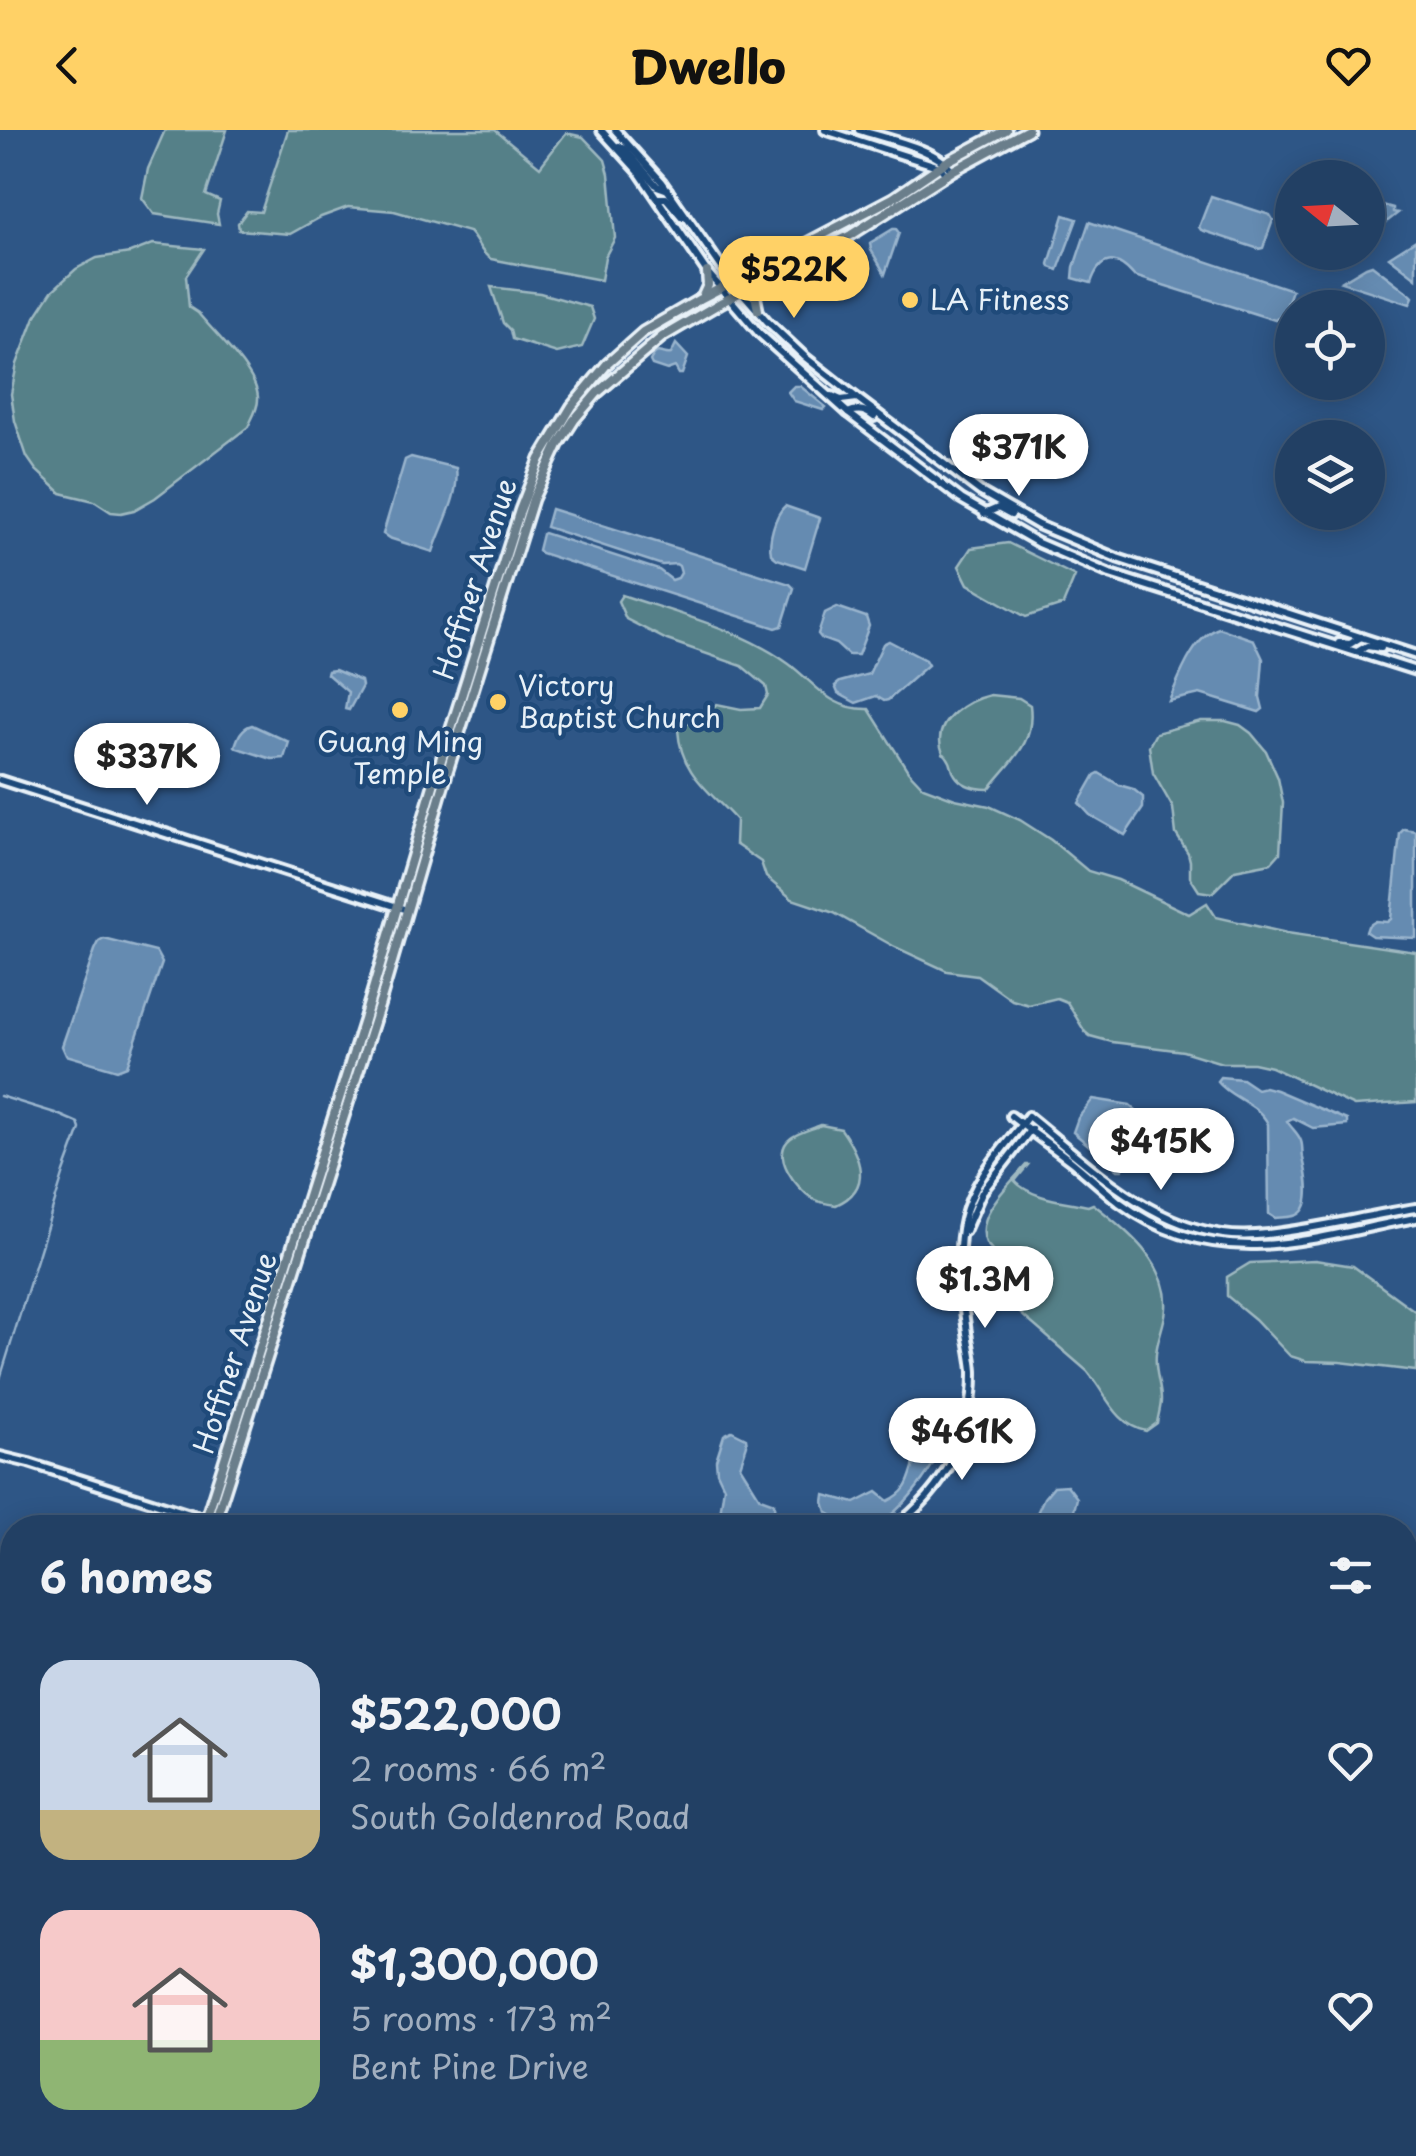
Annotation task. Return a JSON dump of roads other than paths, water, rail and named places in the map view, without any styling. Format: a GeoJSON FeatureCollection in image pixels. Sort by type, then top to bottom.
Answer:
{"type":"FeatureCollection","features":[{"type":"Feature","properties":{"kind":"main road"},"geometry":{"type":"LineString","coordinates":[[600,130],[658,198],[707,272],[759,333],[848,413],[984,514],[1073,560],[1416,671]]}},
{"type":"Feature","properties":{"kind":"main road"},"geometry":{"type":"LineString","coordinates":[[615,130],[668,190],[733,282],[758,310],[856,398],[981,492],[1062,536],[1117,558],[1416,657]]}},
{"type":"Feature","properties":{"kind":"main road"},"geometry":{"type":"LineString","coordinates":[[825,130],[946,169],[1028,130]]}},
{"type":"Feature","properties":{"kind":"main road"},"geometry":{"type":"LineString","coordinates":[[859,130],[932,154],[946,169]]}},
{"type":"Feature","properties":{"kind":"main road","name":"Hoffner Avenue"},"geometry":{"type":"LineString","coordinates":[[212,1515],[332,1153],[342,1089],[539,484],[558,445],[604,386],[662,337],[852,235],[980,144],[1006,130]]}},
{"type":"Feature","properties":{"kind":"main road"},"geometry":{"type":"LineString","coordinates":[[852,139],[869,133]]}},
{"type":"Feature","properties":{"kind":"main road"},"geometry":{"type":"LineString","coordinates":[[614,143],[625,149],[657,186],[668,190]]}},
{"type":"Feature","properties":{"kind":"main road"},"geometry":{"type":"LineString","coordinates":[[914,159],[919,169],[916,182]]}},
{"type":"Feature","properties":{"kind":"main road","name":"Hoffner Avenue"},"geometry":{"type":"LineString","coordinates":[[212,1515],[303,1211],[338,1118],[403,909],[437,772],[540,459],[572,406],[607,364],[643,332],[946,169]]}},
{"type":"Feature","properties":{"kind":"main road"},"geometry":{"type":"LineString","coordinates":[[658,198],[671,202],[700,236]]}},
{"type":"Feature","properties":{"kind":"main road"},"geometry":{"type":"LineString","coordinates":[[852,235],[857,221],[892,198]]}},
{"type":"Feature","properties":{"kind":"main road"},"geometry":{"type":"LineString","coordinates":[[700,299],[708,285],[707,272]]}},
{"type":"Feature","properties":{"kind":"main road"},"geometry":{"type":"LineString","coordinates":[[758,310],[755,295],[762,281]]}},
{"type":"Feature","properties":{"kind":"main road"},"geometry":{"type":"LineString","coordinates":[[624,369],[631,346],[661,321]]}},
{"type":"Feature","properties":{"kind":"main road"},"geometry":{"type":"LineString","coordinates":[[574,420],[602,381],[607,364]]}},
{"type":"Feature","properties":{"kind":"main road"},"geometry":{"type":"LineString","coordinates":[[827,394],[841,400],[856,398]]}},
{"type":"Feature","properties":{"kind":"main road"},"geometry":{"type":"LineString","coordinates":[[848,413],[862,410],[888,423]]}},
{"type":"Feature","properties":{"kind":"main road"},"geometry":{"type":"LineString","coordinates":[[984,514],[998,508],[1048,534],[1062,536]]}},
{"type":"Feature","properties":{"kind":"main road"},"geometry":{"type":"LineString","coordinates":[[496,620],[492,612],[505,570],[504,561]]}},
{"type":"Feature","properties":{"kind":"main road"},"geometry":{"type":"LineString","coordinates":[[1275,626],[1343,644],[1361,637]]}},
{"type":"Feature","properties":{"kind":"main road"},"geometry":{"type":"LineString","coordinates":[[478,675],[476,667],[486,634],[483,628]]}},
{"type":"Feature","properties":{"kind":"main road"},"geometry":{"type":"LineString","coordinates":[[1358,652],[1375,646],[1416,657]]}},
{"type":"Feature","properties":{"kind":"main road"},"geometry":{"type":"LineString","coordinates":[[456,742],[460,720],[457,708]]}},
{"type":"Feature","properties":{"kind":"main road"},"geometry":{"type":"LineString","coordinates":[[436,808],[433,797],[437,772]]}},
{"type":"Feature","properties":{"kind":"main road"},"geometry":{"type":"LineString","coordinates":[[0,780],[403,909]]}},
{"type":"Feature","properties":{"kind":"main road"},"geometry":{"type":"LineString","coordinates":[[1010,1116],[1071,1160],[1117,1200],[1154,1224],[1190,1238],[1260,1245],[1416,1218]]}},
{"type":"Feature","properties":{"kind":"main road"},"geometry":{"type":"LineString","coordinates":[[909,1515],[948,1471],[964,1437],[973,1369],[961,1288],[964,1216],[990,1165],[1028,1116],[1123,1192],[1167,1218],[1195,1228],[1251,1236],[1416,1208]]}},
{"type":"Feature","properties":{"kind":"main road"},"geometry":{"type":"LineString","coordinates":[[961,1242],[982,1192],[1036,1123]]}},
{"type":"Feature","properties":{"kind":"main road"},"geometry":{"type":"LineString","coordinates":[[1117,1200],[1123,1192]]}},
{"type":"Feature","properties":{"kind":"main road"},"geometry":{"type":"LineString","coordinates":[[296,1266],[293,1259],[305,1218],[303,1211]]}},
{"type":"Feature","properties":{"kind":"main road"},"geometry":{"type":"LineString","coordinates":[[276,1331],[274,1324],[286,1287],[283,1275]]}},
{"type":"Feature","properties":{"kind":"main road"},"geometry":{"type":"LineString","coordinates":[[0,1456],[182,1515]]}},
{"type":"Feature","properties":{"kind":"water"},"geometry":{"type":"Polygon","coordinates":[[[1211,196],[1270,215],[1273,220],[1263,248],[1201,230],[1211,196]]]}},
{"type":"Feature","properties":{"kind":"water"},"geometry":{"type":"Polygon","coordinates":[[[1385,206],[1398,213],[1385,223],[1385,206]]]}},
{"type":"Feature","properties":{"kind":"water"},"geometry":{"type":"Polygon","coordinates":[[[1064,215],[1077,219],[1058,270],[1049,264],[1064,215]]]}},
{"type":"Feature","properties":{"kind":"water"},"geometry":{"type":"Polygon","coordinates":[[[1089,222],[1292,290],[1275,290],[1275,320],[1134,276],[1115,262],[1104,263],[1091,283],[1073,278],[1089,222]]]}},
{"type":"Feature","properties":{"kind":"water"},"geometry":{"type":"Polygon","coordinates":[[[893,229],[899,233],[885,274],[870,243],[893,229]]]}},
{"type":"Feature","properties":{"kind":"water"},"geometry":{"type":"Polygon","coordinates":[[[1416,240],[1416,278],[1389,257],[1416,240]]]}},
{"type":"Feature","properties":{"kind":"water"},"geometry":{"type":"Polygon","coordinates":[[[1361,270],[1378,270],[1413,297],[1410,304],[1385,296],[1385,290],[1366,290],[1341,282],[1361,270]]]}},
{"type":"Feature","properties":{"kind":"water"},"geometry":{"type":"Polygon","coordinates":[[[676,344],[688,357],[682,374],[675,367],[667,370],[652,365],[655,353],[671,354],[676,344]]]}},
{"type":"Feature","properties":{"kind":"water"},"geometry":{"type":"Polygon","coordinates":[[[800,386],[826,407],[823,410],[794,401],[788,392],[800,386]]]}},
{"type":"Feature","properties":{"kind":"water"},"geometry":{"type":"Polygon","coordinates":[[[411,457],[456,468],[453,500],[433,552],[383,534],[405,460],[411,457]]]}},
{"type":"Feature","properties":{"kind":"water"},"geometry":{"type":"Polygon","coordinates":[[[785,506],[820,518],[805,568],[771,554],[773,528],[785,506]]]}},
{"type":"Feature","properties":{"kind":"water"},"geometry":{"type":"Polygon","coordinates":[[[551,509],[790,584],[794,588],[782,626],[776,628],[541,553],[538,550],[544,533],[659,570],[672,580],[681,573],[676,564],[662,565],[546,527],[551,509]]]}},
{"type":"Feature","properties":{"kind":"water"},"geometry":{"type":"Polygon","coordinates":[[[837,607],[866,617],[869,626],[858,655],[848,655],[818,634],[825,613],[837,607]]]}},
{"type":"Feature","properties":{"kind":"water"},"geometry":{"type":"Polygon","coordinates":[[[1219,628],[1254,640],[1263,659],[1263,709],[1259,712],[1200,694],[1169,701],[1194,649],[1219,628]]]}},
{"type":"Feature","properties":{"kind":"water"},"geometry":{"type":"Polygon","coordinates":[[[889,641],[928,665],[888,700],[876,696],[856,703],[838,693],[835,686],[840,682],[869,674],[883,644],[889,641]]]}},
{"type":"Feature","properties":{"kind":"water"},"geometry":{"type":"Polygon","coordinates":[[[335,670],[361,681],[349,710],[345,709],[348,692],[327,674],[335,670]]]}},
{"type":"Feature","properties":{"kind":"water"},"geometry":{"type":"Polygon","coordinates":[[[252,725],[289,742],[284,758],[272,759],[235,746],[243,731],[252,725]]]}},
{"type":"Feature","properties":{"kind":"water"},"geometry":{"type":"Polygon","coordinates":[[[1099,773],[1143,797],[1143,808],[1125,835],[1090,815],[1079,803],[1099,773]]]}},
{"type":"Feature","properties":{"kind":"water"},"geometry":{"type":"Polygon","coordinates":[[[1404,829],[1416,831],[1416,938],[1372,936],[1366,932],[1368,926],[1391,919],[1400,833],[1404,829]]]}},
{"type":"Feature","properties":{"kind":"water"},"geometry":{"type":"Polygon","coordinates":[[[104,939],[156,952],[162,963],[127,1066],[117,1070],[66,1055],[62,1046],[95,950],[104,939]]]}},
{"type":"Feature","properties":{"kind":"water"},"geometry":{"type":"Polygon","coordinates":[[[1220,1077],[1242,1079],[1257,1089],[1276,1090],[1347,1120],[1347,1125],[1313,1128],[1293,1118],[1287,1121],[1301,1141],[1307,1179],[1308,1196],[1304,1210],[1297,1215],[1275,1218],[1269,1214],[1268,1124],[1258,1111],[1223,1087],[1217,1081],[1220,1077]]]}},
{"type":"Feature","properties":{"kind":"water"},"geometry":{"type":"Polygon","coordinates":[[[1093,1099],[1130,1105],[1144,1126],[1146,1140],[1122,1170],[1073,1132],[1093,1099]]]}},
{"type":"Feature","properties":{"kind":"water"},"geometry":{"type":"Polygon","coordinates":[[[950,1425],[928,1471],[890,1515],[827,1512],[825,1495],[855,1503],[877,1492],[888,1501],[899,1494],[914,1464],[905,1443],[906,1434],[924,1434],[950,1425]]]}},
{"type":"Feature","properties":{"kind":"water"},"geometry":{"type":"Polygon","coordinates":[[[732,1431],[746,1438],[740,1466],[760,1498],[774,1503],[774,1515],[720,1515],[724,1487],[716,1460],[724,1435],[732,1431]]]}},
{"type":"Feature","properties":{"kind":"water"},"geometry":{"type":"Polygon","coordinates":[[[1067,1485],[1077,1498],[1073,1515],[1038,1515],[1054,1486],[1067,1485]]]}},
{"type":"Feature","properties":{"kind":"waterway"},"geometry":{"type":"LineString","coordinates":[[0,1096],[55,1113],[78,1123],[80,1129],[0,1379]]}},
{"type":"Feature","properties":{"kind":"place","name":"LA Fitness"},"geometry":{"type":"Point","coordinates":[910,300]}},
{"type":"Feature","properties":{"kind":"place","name":"Victory Baptist Church"},"geometry":{"type":"Point","coordinates":[498,702]}},
{"type":"Feature","properties":{"kind":"place","name":"Guang Ming Temple"},"geometry":{"type":"Point","coordinates":[400,710]}}]}
